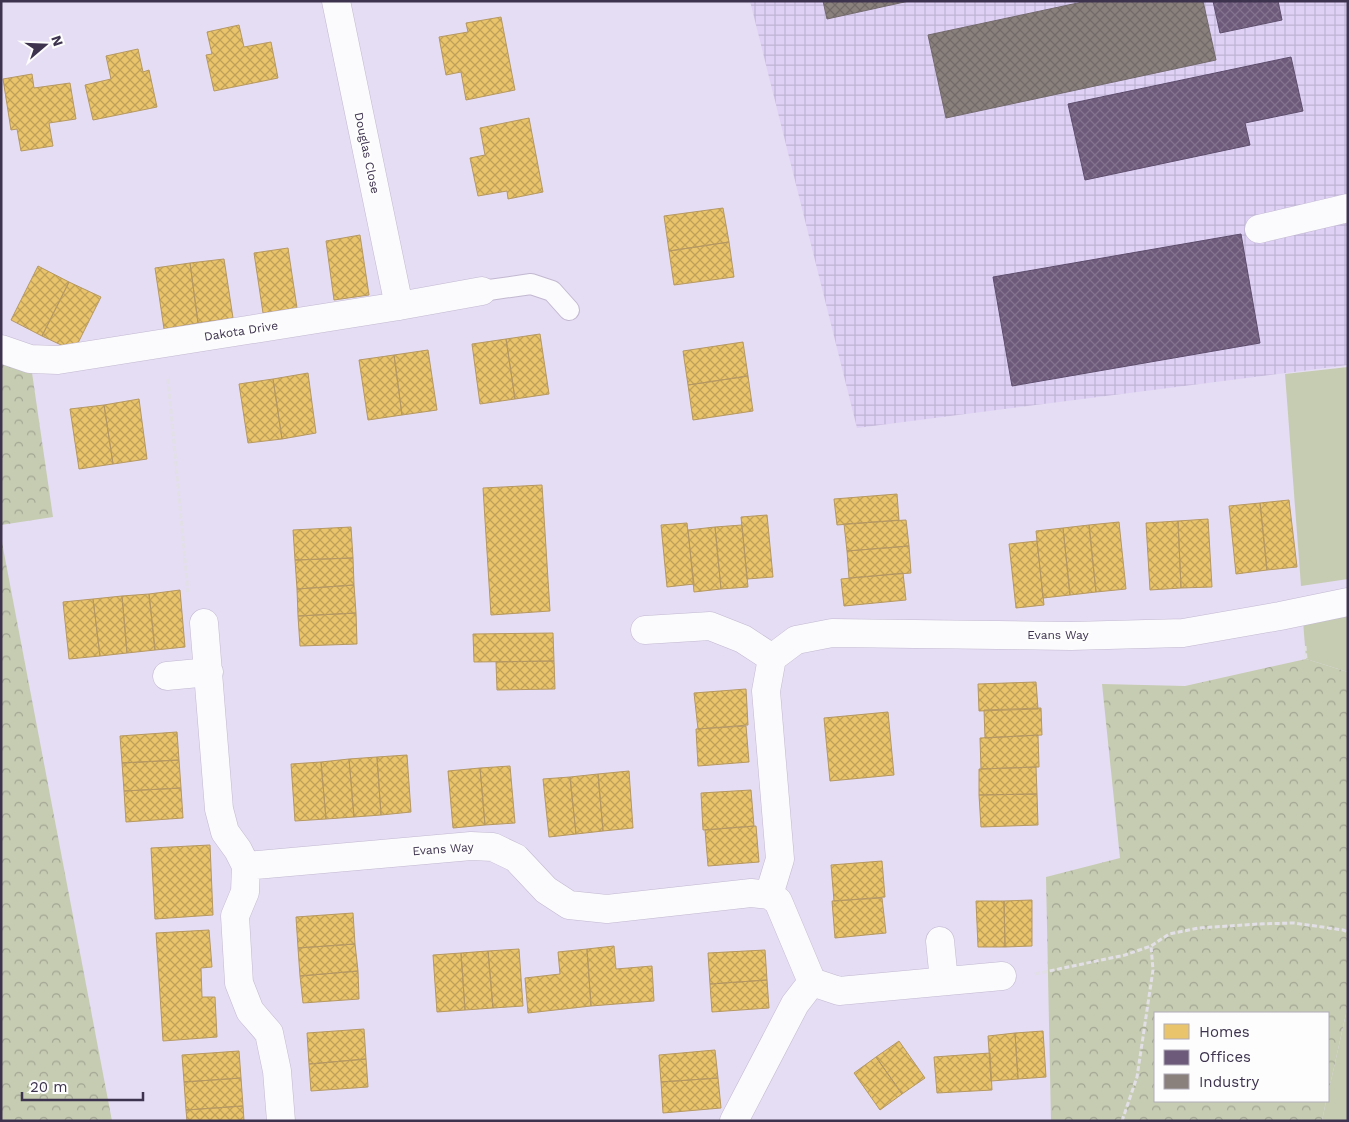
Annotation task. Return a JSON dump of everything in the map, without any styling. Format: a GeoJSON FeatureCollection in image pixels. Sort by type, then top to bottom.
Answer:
{"type":"FeatureCollection","features":[{"type":"Feature","properties":{"kind":"street","name":"Douglas Close"},"geometry":{"type":"LineString","coordinates":[[336,1],[399,306]]}},
{"type":"Feature","properties":{"kind":"street"},"geometry":{"type":"LineString","coordinates":[[1259,229],[1348,208]]}},
{"type":"Feature","properties":{"kind":"street","name":"Dakota Drive"},"geometry":{"type":"LineString","coordinates":[[1,349],[30,359],[58,360],[482,291]]}},
{"type":"Feature","properties":{"kind":"street","name":"Evans Way"},"geometry":{"type":"LineString","coordinates":[[772,658],[796,640],[832,633],[1071,636],[1183,633],[1348,602]]}},
{"type":"Feature","properties":{"kind":"street"},"geometry":{"type":"LineString","coordinates":[[204,623],[219,809],[225,832],[238,850],[246,866],[245,892],[235,916],[239,984],[250,1011],[269,1033],[277,1072],[281,1121]]}},
{"type":"Feature","properties":{"kind":"street"},"geometry":{"type":"LineString","coordinates":[[645,630],[710,626],[743,639],[772,658],[766,691],[780,859],[769,896],[778,901],[812,982],[839,991],[1002,976]]}},
{"type":"Feature","properties":{"kind":"street"},"geometry":{"type":"LineString","coordinates":[[167,676],[209,672]]}},
{"type":"Feature","properties":{"kind":"street","name":"Evans Way"},"geometry":{"type":"LineString","coordinates":[[246,866],[471,846],[493,847],[516,858],[546,890],[569,904],[607,909],[751,893],[769,896]]}},
{"type":"Feature","properties":{"kind":"street"},"geometry":{"type":"LineString","coordinates":[[940,941],[944,981]]}},
{"type":"Feature","properties":{"kind":"street"},"geometry":{"type":"LineString","coordinates":[[734,1121],[795,1004],[812,982]]}},
{"type":"Feature","properties":{"kind":"lane"},"geometry":{"type":"LineString","coordinates":[[482,291],[531,284],[552,291],[569,310]]}},
{"type":"Feature","properties":{"kind":"path"},"geometry":{"type":"LineString","coordinates":[[165,343],[191,624],[204,623]]}},
{"type":"Feature","properties":{"kind":"path"},"geometry":{"type":"LineString","coordinates":[[1002,976],[1023,976],[1125,955],[1151,946],[1170,934],[1199,928],[1294,923],[1348,932]]}},
{"type":"Feature","properties":{"kind":"path"},"geometry":{"type":"LineString","coordinates":[[1122,1121],[1137,1077],[1153,970],[1151,946]]}},
{"type":"Feature","properties":{"kind":"shaded area"},"geometry":{"type":"Polygon","coordinates":[[[750,1],[1348,1],[1348,365],[857,428],[750,1]]]}},
{"type":"Feature","properties":{"kind":"green space"},"geometry":{"type":"Polygon","coordinates":[[[1,349],[30,359],[53,517],[1,525],[1,349]]]}},
{"type":"Feature","properties":{"kind":"green space"},"geometry":{"type":"Polygon","coordinates":[[[1348,367],[1348,579],[1301,586],[1285,374],[1348,367]]]}},
{"type":"Feature","properties":{"kind":"green space"},"geometry":{"type":"Polygon","coordinates":[[[1,537],[4,553],[112,1121],[1,1121],[1,537]]]}},
{"type":"Feature","properties":{"kind":"green space"},"geometry":{"type":"Polygon","coordinates":[[[1348,611],[1348,672],[1306,659],[1303,621],[1348,611]]]}},
{"type":"Feature","properties":{"kind":"green space"},"geometry":{"type":"Polygon","coordinates":[[[1306,659],[1348,672],[1348,1005],[1329,1090],[1329,1012],[1154,1012],[1154,1102],[1326,1102],[1322,1121],[1051,1121],[1046,877],[1120,858],[1102,684],[1185,686],[1306,659]]]}},
{"type":"Feature","properties":{"kind":"green space"},"geometry":{"type":"Polygon","coordinates":[[[1348,1005],[1348,1121],[1322,1121],[1326,1102],[1329,1102],[1329,1090],[1348,1005]]]}},
{"type":"Feature","properties":{"kind":"building: Homes"},"geometry":{"type":"Polygon","coordinates":[[[501,17],[515,90],[466,100],[461,72],[446,75],[439,37],[468,32],[466,23],[501,17]]]}},
{"type":"Feature","properties":{"kind":"building: Homes"},"geometry":{"type":"Polygon","coordinates":[[[239,25],[244,47],[271,42],[278,78],[214,91],[206,55],[212,54],[207,32],[239,25]]]}},
{"type":"Feature","properties":{"kind":"building: Homes"},"geometry":{"type":"Polygon","coordinates":[[[138,49],[143,72],[149,70],[157,107],[93,120],[85,85],[111,79],[106,56],[138,49]]]}},
{"type":"Feature","properties":{"kind":"building: Homes"},"geometry":{"type":"Polygon","coordinates":[[[32,74],[34,88],[70,83],[76,119],[49,123],[53,146],[21,151],[17,129],[11,130],[3,79],[32,74]]]}},
{"type":"Feature","properties":{"kind":"building: Homes"},"geometry":{"type":"Polygon","coordinates":[[[529,118],[543,192],[508,199],[507,191],[478,196],[470,158],[485,155],[480,128],[529,118]]]}},
{"type":"Feature","properties":{"kind":"building: Homes"},"geometry":{"type":"Polygon","coordinates":[[[723,208],[729,242],[669,251],[664,216],[723,208]]]}},
{"type":"Feature","properties":{"kind":"building: Homes"},"geometry":{"type":"Polygon","coordinates":[[[360,235],[369,295],[334,300],[326,241],[360,235]]]}},
{"type":"Feature","properties":{"kind":"building: Homes"},"geometry":{"type":"Polygon","coordinates":[[[729,242],[734,277],[674,285],[669,251],[729,242]]]}},
{"type":"Feature","properties":{"kind":"building: Homes"},"geometry":{"type":"Polygon","coordinates":[[[288,248],[297,308],[263,313],[254,253],[288,248]]]}},
{"type":"Feature","properties":{"kind":"building: Homes"},"geometry":{"type":"Polygon","coordinates":[[[224,259],[233,318],[198,323],[190,263],[224,259]]]}},
{"type":"Feature","properties":{"kind":"building: Homes"},"geometry":{"type":"Polygon","coordinates":[[[190,263],[198,323],[164,329],[155,268],[190,263]]]}},
{"type":"Feature","properties":{"kind":"building: Homes"},"geometry":{"type":"Polygon","coordinates":[[[38,266],[69,282],[42,336],[11,320],[38,266]]]}},
{"type":"Feature","properties":{"kind":"building: Homes"},"geometry":{"type":"Polygon","coordinates":[[[69,282],[101,297],[74,351],[42,336],[69,282]]]}},
{"type":"Feature","properties":{"kind":"building: Homes"},"geometry":{"type":"Polygon","coordinates":[[[540,334],[549,394],[515,399],[506,339],[540,334]]]}},
{"type":"Feature","properties":{"kind":"building: Homes"},"geometry":{"type":"Polygon","coordinates":[[[506,339],[515,399],[480,404],[472,344],[506,339]]]}},
{"type":"Feature","properties":{"kind":"building: Homes"},"geometry":{"type":"Polygon","coordinates":[[[743,342],[748,376],[688,385],[683,351],[743,342]]]}},
{"type":"Feature","properties":{"kind":"building: Homes"},"geometry":{"type":"Polygon","coordinates":[[[428,350],[437,410],[402,415],[394,355],[428,350]]]}},
{"type":"Feature","properties":{"kind":"building: Homes"},"geometry":{"type":"Polygon","coordinates":[[[394,355],[402,415],[368,420],[359,360],[394,355]]]}},
{"type":"Feature","properties":{"kind":"building: Homes"},"geometry":{"type":"Polygon","coordinates":[[[308,373],[316,433],[282,439],[273,379],[308,373]]]}},
{"type":"Feature","properties":{"kind":"building: Homes"},"geometry":{"type":"Polygon","coordinates":[[[748,376],[753,411],[693,420],[688,385],[748,376]]]}},
{"type":"Feature","properties":{"kind":"building: Homes"},"geometry":{"type":"Polygon","coordinates":[[[273,379],[282,439],[248,443],[239,384],[273,379]]]}},
{"type":"Feature","properties":{"kind":"building: Homes"},"geometry":{"type":"Polygon","coordinates":[[[139,399],[147,459],[113,464],[104,405],[139,399]]]}},
{"type":"Feature","properties":{"kind":"building: Homes"},"geometry":{"type":"Polygon","coordinates":[[[104,405],[113,464],[79,469],[70,409],[104,405]]]}},
{"type":"Feature","properties":{"kind":"building: Homes"},"geometry":{"type":"Polygon","coordinates":[[[542,485],[550,611],[491,615],[483,488],[542,485]]]}},
{"type":"Feature","properties":{"kind":"building: Homes"},"geometry":{"type":"Polygon","coordinates":[[[897,494],[899,520],[837,525],[834,499],[897,494]]]}},
{"type":"Feature","properties":{"kind":"building: Homes"},"geometry":{"type":"Polygon","coordinates":[[[1289,500],[1297,567],[1267,570],[1260,503],[1289,500]]]}},
{"type":"Feature","properties":{"kind":"building: Homes"},"geometry":{"type":"Polygon","coordinates":[[[1260,503],[1267,570],[1236,574],[1229,506],[1260,503]]]}},
{"type":"Feature","properties":{"kind":"building: Homes"},"geometry":{"type":"Polygon","coordinates":[[[767,515],[773,577],[747,579],[741,517],[767,515]]]}},
{"type":"Feature","properties":{"kind":"building: Homes"},"geometry":{"type":"Polygon","coordinates":[[[1208,519],[1212,587],[1181,588],[1178,521],[1208,519]]]}},
{"type":"Feature","properties":{"kind":"building: Homes"},"geometry":{"type":"Polygon","coordinates":[[[906,520],[909,546],[847,551],[844,524],[906,520]]]}},
{"type":"Feature","properties":{"kind":"building: Homes"},"geometry":{"type":"Polygon","coordinates":[[[1178,521],[1181,588],[1150,590],[1146,523],[1178,521]]]}},
{"type":"Feature","properties":{"kind":"building: Homes"},"geometry":{"type":"Polygon","coordinates":[[[1119,522],[1126,589],[1096,592],[1089,525],[1119,522]]]}},
{"type":"Feature","properties":{"kind":"building: Homes"},"geometry":{"type":"Polygon","coordinates":[[[687,523],[694,584],[667,587],[661,525],[687,523]]]}},
{"type":"Feature","properties":{"kind":"building: Homes"},"geometry":{"type":"Polygon","coordinates":[[[742,525],[748,587],[721,589],[715,527],[742,525]]]}},
{"type":"Feature","properties":{"kind":"building: Homes"},"geometry":{"type":"Polygon","coordinates":[[[1089,525],[1096,592],[1070,595],[1063,528],[1089,525]]]}},
{"type":"Feature","properties":{"kind":"building: Homes"},"geometry":{"type":"Polygon","coordinates":[[[351,527],[353,558],[295,560],[293,530],[351,527]]]}},
{"type":"Feature","properties":{"kind":"building: Homes"},"geometry":{"type":"Polygon","coordinates":[[[715,527],[721,589],[694,592],[688,530],[715,527]]]}},
{"type":"Feature","properties":{"kind":"building: Homes"},"geometry":{"type":"Polygon","coordinates":[[[1063,528],[1070,595],[1043,598],[1036,531],[1063,528]]]}},
{"type":"Feature","properties":{"kind":"building: Homes"},"geometry":{"type":"Polygon","coordinates":[[[1037,541],[1044,605],[1016,608],[1009,544],[1037,541]]]}},
{"type":"Feature","properties":{"kind":"building: Homes"},"geometry":{"type":"Polygon","coordinates":[[[909,546],[911,573],[849,578],[847,551],[909,546]]]}},
{"type":"Feature","properties":{"kind":"building: Homes"},"geometry":{"type":"Polygon","coordinates":[[[353,558],[354,585],[297,589],[295,560],[353,558]]]}},
{"type":"Feature","properties":{"kind":"building: Homes"},"geometry":{"type":"Polygon","coordinates":[[[903,573],[906,600],[844,606],[841,579],[903,573]]]}},
{"type":"Feature","properties":{"kind":"building: Homes"},"geometry":{"type":"Polygon","coordinates":[[[354,585],[356,613],[298,616],[297,589],[354,585]]]}},
{"type":"Feature","properties":{"kind":"building: Homes"},"geometry":{"type":"Polygon","coordinates":[[[180,590],[185,647],[155,650],[149,594],[180,590]]]}},
{"type":"Feature","properties":{"kind":"building: Homes"},"geometry":{"type":"Polygon","coordinates":[[[149,594],[155,650],[127,653],[122,596],[149,594]]]}},
{"type":"Feature","properties":{"kind":"building: Homes"},"geometry":{"type":"Polygon","coordinates":[[[122,596],[127,653],[100,656],[93,599],[122,596]]]}},
{"type":"Feature","properties":{"kind":"building: Homes"},"geometry":{"type":"Polygon","coordinates":[[[93,599],[100,656],[69,659],[63,602],[93,599]]]}},
{"type":"Feature","properties":{"kind":"building: Homes"},"geometry":{"type":"Polygon","coordinates":[[[356,613],[357,644],[300,646],[298,616],[356,613]]]}},
{"type":"Feature","properties":{"kind":"building: Homes"},"geometry":{"type":"Polygon","coordinates":[[[553,633],[554,661],[474,662],[473,634],[553,633]]]}},
{"type":"Feature","properties":{"kind":"building: Homes"},"geometry":{"type":"Polygon","coordinates":[[[554,661],[555,689],[497,690],[496,662],[554,661]]]}},
{"type":"Feature","properties":{"kind":"building: Homes"},"geometry":{"type":"Polygon","coordinates":[[[1036,682],[1038,709],[979,711],[978,684],[1036,682]]]}},
{"type":"Feature","properties":{"kind":"building: Homes"},"geometry":{"type":"Polygon","coordinates":[[[746,689],[748,725],[698,729],[694,693],[746,689]]]}},
{"type":"Feature","properties":{"kind":"building: Homes"},"geometry":{"type":"Polygon","coordinates":[[[1041,708],[1042,735],[985,738],[984,710],[1041,708]]]}},
{"type":"Feature","properties":{"kind":"building: Homes"},"geometry":{"type":"Polygon","coordinates":[[[888,712],[894,775],[830,781],[824,718],[888,712]]]}},
{"type":"Feature","properties":{"kind":"building: Homes"},"geometry":{"type":"Polygon","coordinates":[[[746,726],[749,762],[698,766],[696,729],[746,726]]]}},
{"type":"Feature","properties":{"kind":"building: Homes"},"geometry":{"type":"Polygon","coordinates":[[[177,732],[179,760],[122,763],[120,736],[177,732]]]}},
{"type":"Feature","properties":{"kind":"building: Homes"},"geometry":{"type":"Polygon","coordinates":[[[1038,735],[1039,767],[981,769],[980,738],[1038,735]]]}},
{"type":"Feature","properties":{"kind":"building: Homes"},"geometry":{"type":"Polygon","coordinates":[[[407,755],[411,812],[381,815],[377,757],[407,755]]]}},
{"type":"Feature","properties":{"kind":"building: Homes"},"geometry":{"type":"Polygon","coordinates":[[[377,757],[381,815],[354,817],[349,759],[377,757]]]}},
{"type":"Feature","properties":{"kind":"building: Homes"},"geometry":{"type":"Polygon","coordinates":[[[349,759],[354,817],[326,819],[321,762],[349,759]]]}},
{"type":"Feature","properties":{"kind":"building: Homes"},"geometry":{"type":"Polygon","coordinates":[[[179,760],[181,788],[124,791],[122,763],[179,760]]]}},
{"type":"Feature","properties":{"kind":"building: Homes"},"geometry":{"type":"Polygon","coordinates":[[[321,762],[326,819],[295,821],[291,764],[321,762]]]}},
{"type":"Feature","properties":{"kind":"building: Homes"},"geometry":{"type":"Polygon","coordinates":[[[510,766],[515,823],[485,825],[480,768],[510,766]]]}},
{"type":"Feature","properties":{"kind":"building: Homes"},"geometry":{"type":"Polygon","coordinates":[[[1036,767],[1037,794],[979,795],[979,769],[1036,767]]]}},
{"type":"Feature","properties":{"kind":"building: Homes"},"geometry":{"type":"Polygon","coordinates":[[[480,768],[485,825],[453,828],[448,771],[480,768]]]}},
{"type":"Feature","properties":{"kind":"building: Homes"},"geometry":{"type":"Polygon","coordinates":[[[629,771],[633,828],[603,831],[598,774],[629,771]]]}},
{"type":"Feature","properties":{"kind":"building: Homes"},"geometry":{"type":"Polygon","coordinates":[[[598,774],[603,831],[576,834],[570,777],[598,774]]]}},
{"type":"Feature","properties":{"kind":"building: Homes"},"geometry":{"type":"Polygon","coordinates":[[[570,777],[576,834],[549,837],[543,779],[570,777]]]}},
{"type":"Feature","properties":{"kind":"building: Homes"},"geometry":{"type":"Polygon","coordinates":[[[181,788],[183,818],[126,822],[124,791],[181,788]]]}},
{"type":"Feature","properties":{"kind":"building: Homes"},"geometry":{"type":"Polygon","coordinates":[[[751,790],[754,826],[703,830],[701,793],[751,790]]]}},
{"type":"Feature","properties":{"kind":"building: Homes"},"geometry":{"type":"Polygon","coordinates":[[[1037,794],[1038,825],[981,827],[979,795],[1037,794]]]}},
{"type":"Feature","properties":{"kind":"building: Homes"},"geometry":{"type":"Polygon","coordinates":[[[756,826],[759,862],[708,866],[705,830],[756,826]]]}},
{"type":"Feature","properties":{"kind":"building: Homes"},"geometry":{"type":"Polygon","coordinates":[[[210,845],[213,915],[155,919],[151,848],[210,845]]]}},
{"type":"Feature","properties":{"kind":"building: Homes"},"geometry":{"type":"Polygon","coordinates":[[[882,861],[885,897],[834,901],[831,865],[882,861]]]}},
{"type":"Feature","properties":{"kind":"building: Homes"},"geometry":{"type":"Polygon","coordinates":[[[882,898],[886,933],[835,938],[832,901],[882,898]]]}},
{"type":"Feature","properties":{"kind":"building: Homes"},"geometry":{"type":"Polygon","coordinates":[[[1032,900],[1032,946],[1005,947],[1004,901],[1032,900]]]}},
{"type":"Feature","properties":{"kind":"building: Homes"},"geometry":{"type":"Polygon","coordinates":[[[976,901],[1004,901],[1005,947],[978,947],[976,901]]]}},
{"type":"Feature","properties":{"kind":"building: Homes"},"geometry":{"type":"Polygon","coordinates":[[[353,913],[355,944],[298,948],[296,917],[353,913]]]}},
{"type":"Feature","properties":{"kind":"building: Homes"},"geometry":{"type":"Polygon","coordinates":[[[209,930],[212,967],[201,968],[202,997],[215,997],[217,1037],[163,1041],[156,933],[209,930]]]}},
{"type":"Feature","properties":{"kind":"building: Homes"},"geometry":{"type":"Polygon","coordinates":[[[355,944],[358,971],[300,976],[298,948],[355,944]]]}},
{"type":"Feature","properties":{"kind":"building: Homes"},"geometry":{"type":"Polygon","coordinates":[[[614,946],[616,969],[652,966],[654,1001],[591,1006],[587,949],[614,946]]]}},
{"type":"Feature","properties":{"kind":"building: Homes"},"geometry":{"type":"Polygon","coordinates":[[[519,949],[523,1006],[493,1008],[488,951],[519,949]]]}},
{"type":"Feature","properties":{"kind":"building: Homes"},"geometry":{"type":"Polygon","coordinates":[[[587,949],[591,1006],[528,1013],[525,978],[560,974],[558,952],[587,949]]]}},
{"type":"Feature","properties":{"kind":"building: Homes"},"geometry":{"type":"Polygon","coordinates":[[[765,950],[767,980],[710,984],[708,953],[765,950]]]}},
{"type":"Feature","properties":{"kind":"building: Homes"},"geometry":{"type":"Polygon","coordinates":[[[488,951],[493,1008],[465,1010],[461,953],[488,951]]]}},
{"type":"Feature","properties":{"kind":"building: Homes"},"geometry":{"type":"Polygon","coordinates":[[[461,953],[465,1010],[437,1012],[433,955],[461,953]]]}},
{"type":"Feature","properties":{"kind":"building: Homes"},"geometry":{"type":"Polygon","coordinates":[[[358,971],[359,999],[303,1003],[300,976],[358,971]]]}},
{"type":"Feature","properties":{"kind":"building: Homes"},"geometry":{"type":"Polygon","coordinates":[[[767,980],[769,1008],[712,1012],[710,984],[767,980]]]}},
{"type":"Feature","properties":{"kind":"building: Homes"},"geometry":{"type":"Polygon","coordinates":[[[364,1029],[366,1059],[309,1064],[307,1033],[364,1029]]]}},
{"type":"Feature","properties":{"kind":"building: Homes"},"geometry":{"type":"Polygon","coordinates":[[[1043,1031],[1046,1077],[1018,1079],[1015,1033],[1043,1031]]]}},
{"type":"Feature","properties":{"kind":"building: Homes"},"geometry":{"type":"Polygon","coordinates":[[[1015,1033],[1018,1079],[991,1081],[988,1036],[1015,1033]]]}},
{"type":"Feature","properties":{"kind":"building: Homes"},"geometry":{"type":"Polygon","coordinates":[[[899,1041],[925,1078],[902,1094],[876,1057],[899,1041]]]}},
{"type":"Feature","properties":{"kind":"building: Homes"},"geometry":{"type":"Polygon","coordinates":[[[715,1050],[718,1078],[661,1082],[659,1055],[715,1050]]]}},
{"type":"Feature","properties":{"kind":"building: Homes"},"geometry":{"type":"Polygon","coordinates":[[[239,1051],[241,1078],[184,1082],[182,1055],[239,1051]]]}},
{"type":"Feature","properties":{"kind":"building: Homes"},"geometry":{"type":"Polygon","coordinates":[[[990,1053],[992,1090],[937,1093],[934,1057],[990,1053]]]}},
{"type":"Feature","properties":{"kind":"building: Homes"},"geometry":{"type":"Polygon","coordinates":[[[876,1057],[902,1094],[880,1110],[854,1073],[876,1057]]]}},
{"type":"Feature","properties":{"kind":"building: Homes"},"geometry":{"type":"Polygon","coordinates":[[[366,1059],[368,1087],[311,1091],[309,1064],[366,1059]]]}},
{"type":"Feature","properties":{"kind":"building: Homes"},"geometry":{"type":"Polygon","coordinates":[[[241,1078],[243,1106],[186,1110],[184,1082],[241,1078]]]}},
{"type":"Feature","properties":{"kind":"building: Homes"},"geometry":{"type":"Polygon","coordinates":[[[718,1078],[721,1108],[663,1113],[661,1082],[718,1078]]]}},
{"type":"Feature","properties":{"kind":"building: Homes"},"geometry":{"type":"Polygon","coordinates":[[[243,1106],[244,1121],[187,1121],[186,1110],[243,1106]]]}},
{"type":"Feature","properties":{"kind":"building: Offices"},"geometry":{"type":"Polygon","coordinates":[[[1213,1],[1278,1],[1282,20],[1220,33],[1213,1]]]}},
{"type":"Feature","properties":{"kind":"building: Offices"},"geometry":{"type":"Polygon","coordinates":[[[1291,57],[1303,111],[1245,123],[1250,145],[1085,180],[1068,104],[1291,57]]]}},
{"type":"Feature","properties":{"kind":"building: Offices"},"geometry":{"type":"Polygon","coordinates":[[[1241,234],[1260,343],[1012,386],[993,277],[1241,234]]]}},
{"type":"Feature","properties":{"kind":"building: Industry"},"geometry":{"type":"Polygon","coordinates":[[[823,1],[909,1],[827,19],[823,1]]]}},
{"type":"Feature","properties":{"kind":"building: Industry"},"geometry":{"type":"Polygon","coordinates":[[[1087,1],[1203,1],[1216,60],[946,118],[928,35],[1087,1]]]}}]}
